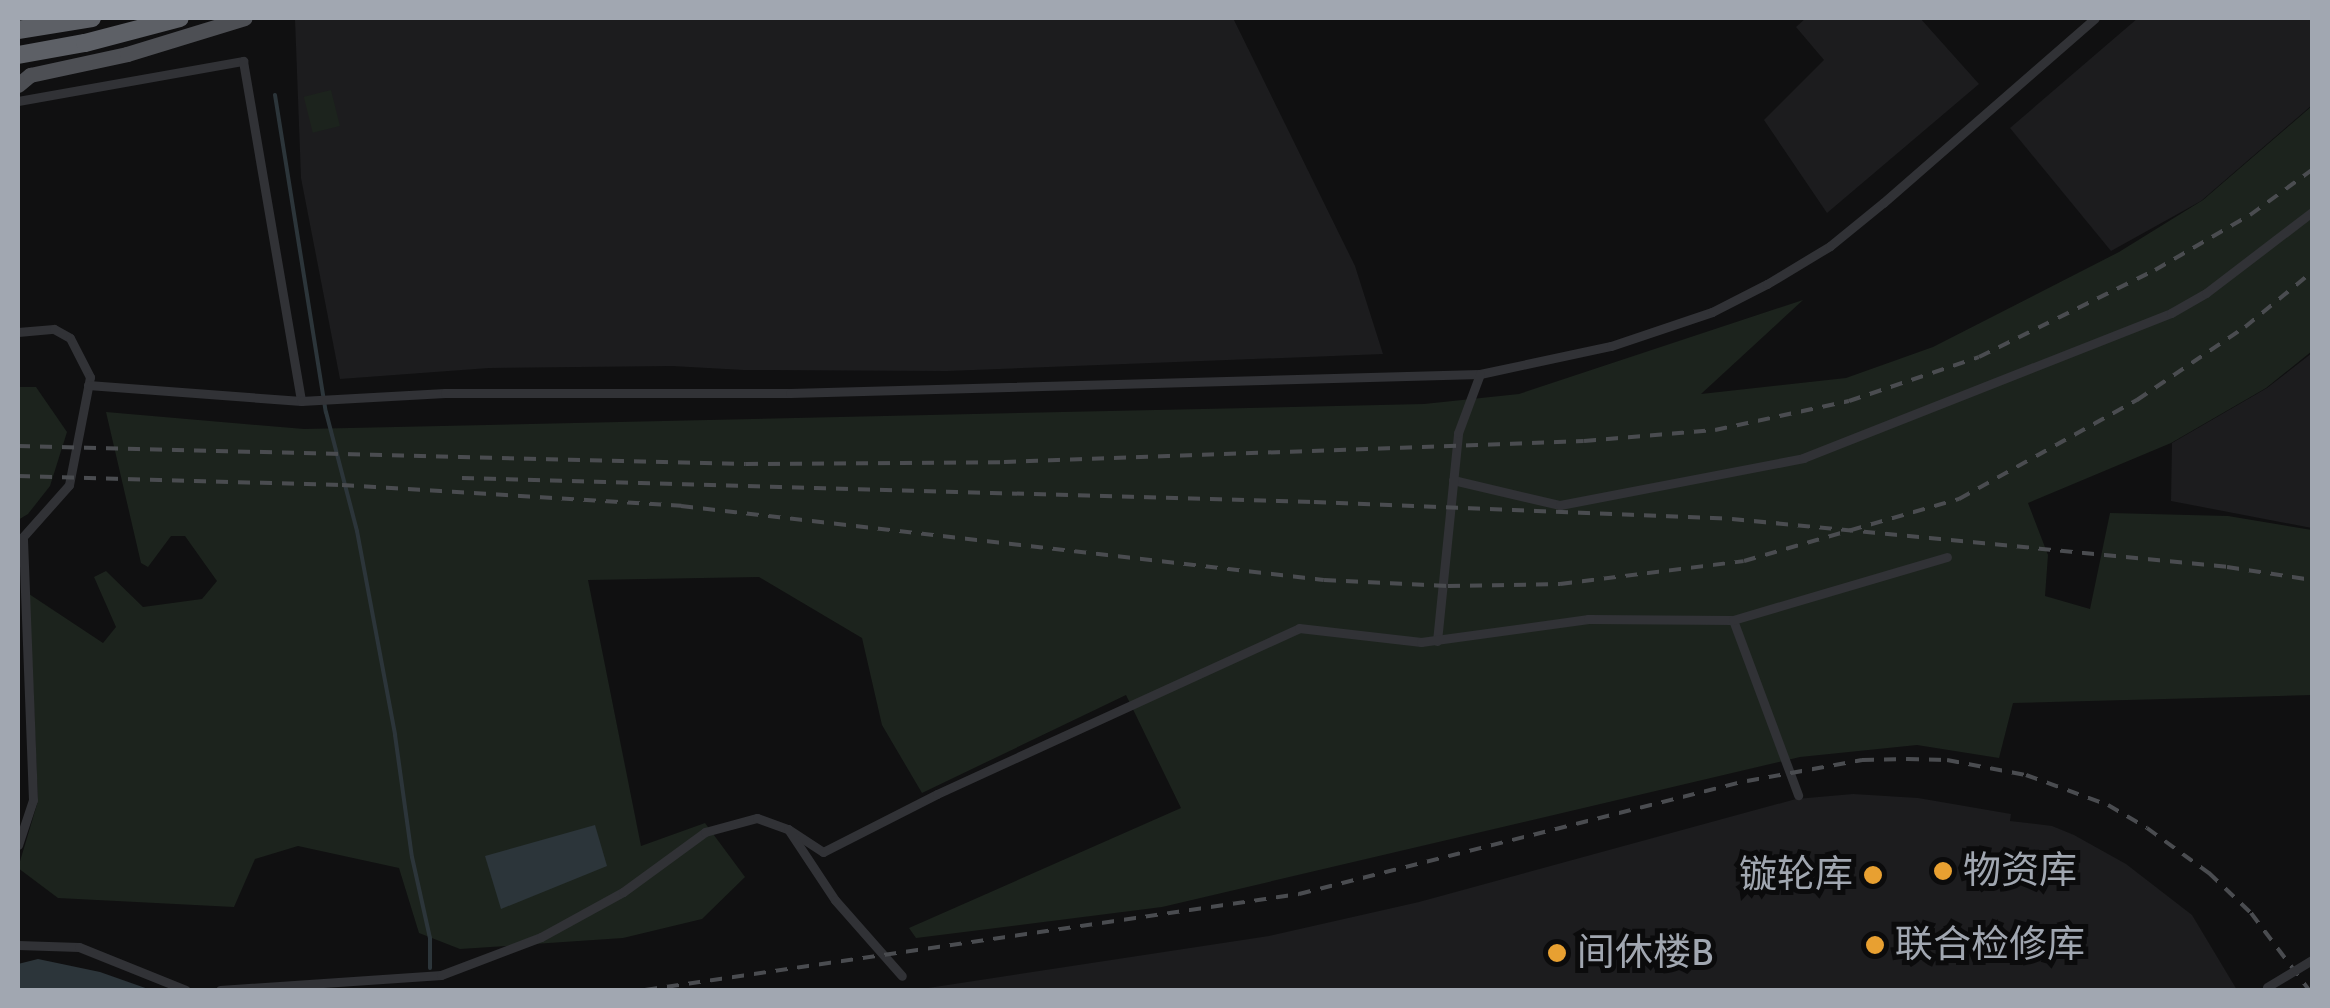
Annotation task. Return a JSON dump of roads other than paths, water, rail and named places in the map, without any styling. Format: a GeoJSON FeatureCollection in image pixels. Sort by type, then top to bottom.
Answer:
{"type":"FeatureCollection","features":[{"type":"Feature","properties":{"kind":"highway"},"geometry":{"type":"LineString","coordinates":[[18,30],[88,18]]}},
{"type":"Feature","properties":{"kind":"highway"},"geometry":{"type":"LineString","coordinates":[[18,55],[180,18]]}},
{"type":"Feature","properties":{"kind":"main road"},"geometry":{"type":"LineString","coordinates":[[18,85],[30,75],[127,54],[245,18]]}},
{"type":"Feature","properties":{"kind":"street"},"geometry":{"type":"LineString","coordinates":[[88,386],[232,400],[302,401],[445,393],[790,393],[1480,374],[1611,346],[1712,312],[1768,284],[1830,246],[1883,203],[2095,18]]}},
{"type":"Feature","properties":{"kind":"street"},"geometry":{"type":"LineString","coordinates":[[18,101],[243,61],[302,401]]}},
{"type":"Feature","properties":{"kind":"street"},"geometry":{"type":"LineString","coordinates":[[1452,480],[1560,505],[1803,458],[2172,312],[2206,292],[2312,212]]}},
{"type":"Feature","properties":{"kind":"street"},"geometry":{"type":"LineString","coordinates":[[18,332],[54,328],[70,338],[90,377],[69,485],[20,539],[33,800],[18,845]]}},
{"type":"Feature","properties":{"kind":"street"},"geometry":{"type":"LineString","coordinates":[[1437,641],[1458,432],[1480,374]]}},
{"type":"Feature","properties":{"kind":"street"},"geometry":{"type":"LineString","coordinates":[[220,990],[441,975],[542,936],[623,892],[705,832],[757,818],[788,829],[824,852],[1299,628],[1437,641],[1588,619],[1733,620],[1947,556]]}},
{"type":"Feature","properties":{"kind":"street"},"geometry":{"type":"LineString","coordinates":[[1733,620],[1798,796]]}},
{"type":"Feature","properties":{"kind":"street"},"geometry":{"type":"LineString","coordinates":[[788,829],[835,900],[902,976]]}},
{"type":"Feature","properties":{"kind":"street"},"geometry":{"type":"LineString","coordinates":[[18,944],[79,947],[186,990]]}},
{"type":"Feature","properties":{"kind":"street"},"geometry":{"type":"LineString","coordinates":[[2268,986],[2312,960]]}},
{"type":"Feature","properties":{"kind":"waterway"},"geometry":{"type":"LineString","coordinates":[[275,95],[326,412],[357,531],[395,735],[412,857],[430,938],[430,968]]}},
{"type":"Feature","properties":{"kind":"railway"},"geometry":{"type":"LineString","coordinates":[[18,446],[746,464],[1004,462],[1584,441],[1715,430],[1849,401],[1979,357],[2155,270],[2250,215],[2312,170]]}},
{"type":"Feature","properties":{"kind":"railway"},"geometry":{"type":"LineString","coordinates":[[18,476],[342,485],[681,506],[1324,580],[1448,586],[1560,584],[1744,561],[1959,499],[2137,400],[2245,327],[2312,272]]}},
{"type":"Feature","properties":{"kind":"railway"},"geometry":{"type":"LineString","coordinates":[[462,478],[1314,502],[1732,519],[2227,567],[2312,580]]}},
{"type":"Feature","properties":{"kind":"railway"},"geometry":{"type":"LineString","coordinates":[[645,990],[1299,894],[1747,781],[1862,760],[1907,759],[1947,760],[2026,775],[2108,805],[2209,873],[2251,913],[2309,990]]}},
{"type":"Feature","properties":{"kind":"place","name":"物资库"},"geometry":{"type":"Point","coordinates":[1943,871]}},
{"type":"Feature","properties":{"kind":"place","name":"镟轮库"},"geometry":{"type":"Point","coordinates":[1873,875]}},
{"type":"Feature","properties":{"kind":"place","name":"联合检修库"},"geometry":{"type":"Point","coordinates":[1875,945]}},
{"type":"Feature","properties":{"kind":"place","name":"间休楼B"},"geometry":{"type":"Point","coordinates":[1557,953]}}]}
